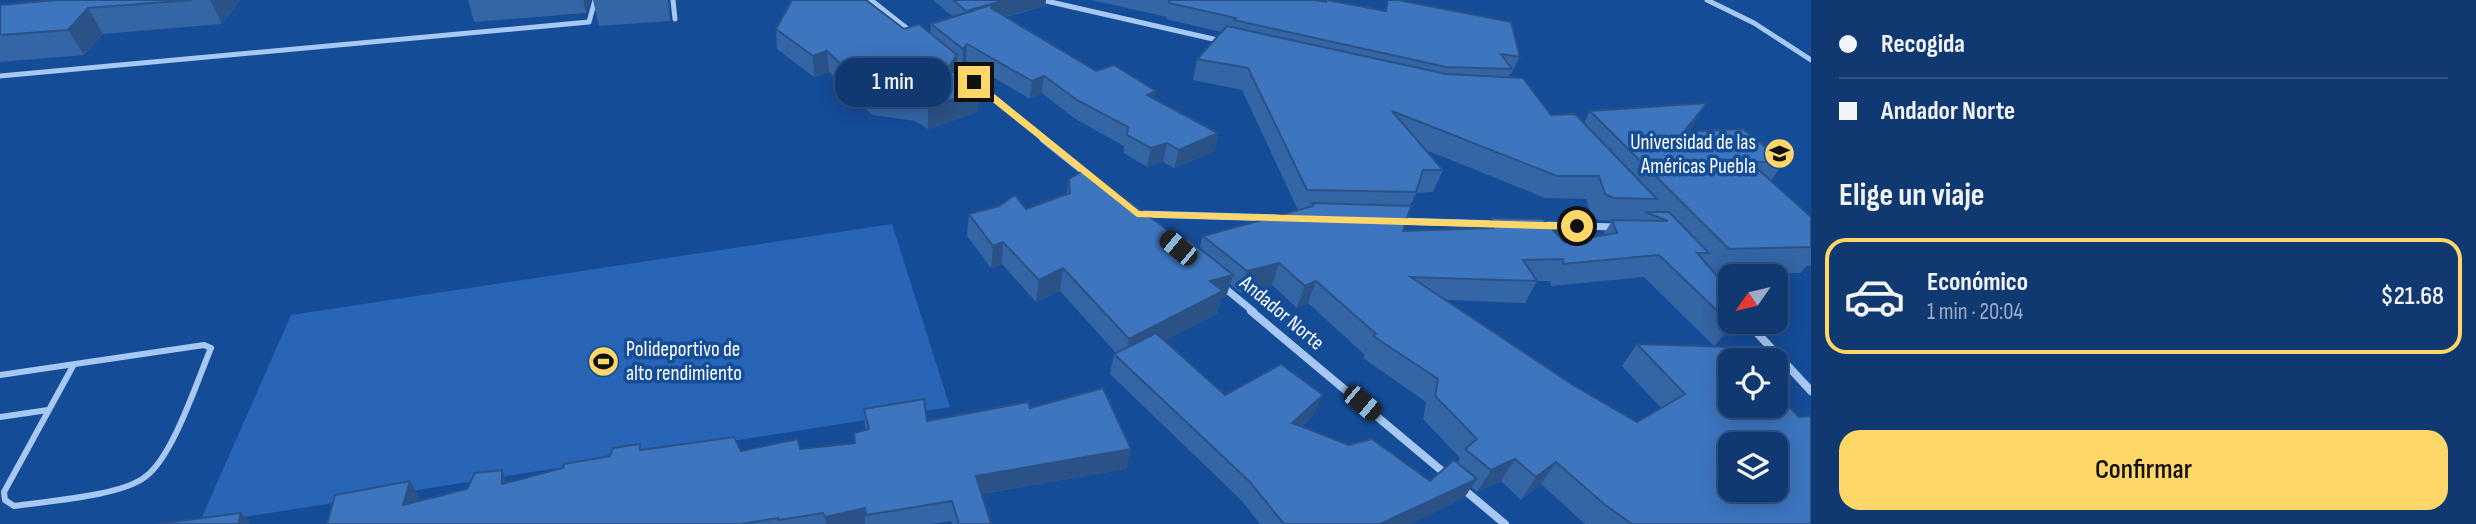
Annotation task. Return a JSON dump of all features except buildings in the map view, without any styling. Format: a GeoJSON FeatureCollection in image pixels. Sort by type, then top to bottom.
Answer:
{"type":"FeatureCollection","features":[{"type":"Feature","properties":{"kind":"street"},"geometry":{"type":"LineString","coordinates":[[0,76],[589,22],[595,0]]}},
{"type":"Feature","properties":{"kind":"street"},"geometry":{"type":"LineString","coordinates":[[673,0],[675,19]]}},
{"type":"Feature","properties":{"kind":"street"},"geometry":{"type":"LineString","coordinates":[[871,0],[925,43]]}},
{"type":"Feature","properties":{"kind":"street"},"geometry":{"type":"LineString","coordinates":[[1042,0],[1227,42]]}},
{"type":"Feature","properties":{"kind":"street"},"geometry":{"type":"LineString","coordinates":[[1707,0],[1754,23],[1811,60]]}},
{"type":"Feature","properties":{"kind":"street"},"geometry":{"type":"LineString","coordinates":[[946,60],[1094,180]]}},
{"type":"Feature","properties":{"kind":"street"},"geometry":{"type":"LineString","coordinates":[[1126,205],[1147,223]]}},
{"type":"Feature","properties":{"kind":"street"},"geometry":{"type":"LineString","coordinates":[[1137,214],[1288,218]]}},
{"type":"Feature","properties":{"kind":"street"},"geometry":{"type":"LineString","coordinates":[[1384,221],[1508,224]]}},
{"type":"Feature","properties":{"kind":"street"},"geometry":{"type":"LineString","coordinates":[[1535,225],[1632,228]]}},
{"type":"Feature","properties":{"kind":"street","name":"Andador Norte"},"geometry":{"type":"LineString","coordinates":[[1210,276],[1505,524]]}},
{"type":"Feature","properties":{"kind":"street"},"geometry":{"type":"LineString","coordinates":[[1758,334],[1811,391]]}},
{"type":"Feature","properties":{"kind":"lane"},"geometry":{"type":"LineString","coordinates":[[0,376],[204,345],[211,348],[163,459],[145,478],[122,489],[14,506],[5,500],[4,492],[73,366]]}},
{"type":"Feature","properties":{"kind":"lane"},"geometry":{"type":"LineString","coordinates":[[0,417],[48,410]]}},
{"type":"Feature","properties":{"kind":"shaded area","name":"Polideportivo de alto rendimiento"},"geometry":{"type":"Polygon","coordinates":[[[892,224],[950,407],[199,524],[291,315],[892,224]]]}},
{"type":"Feature","properties":{"kind":"place","name":"Universidad de las Américas Puebla"},"geometry":{"type":"Point","coordinates":[1779,154]}},
{"type":"Feature","properties":{"kind":"place","name":"Polideportivo de alto rendimiento"},"geometry":{"type":"Point","coordinates":[603,361]}},
{"type":"Feature","properties":{"kind":"route"},"geometry":{"type":"LineString","coordinates":[[974,82],[1137,214],[1577,226]]}}]}
